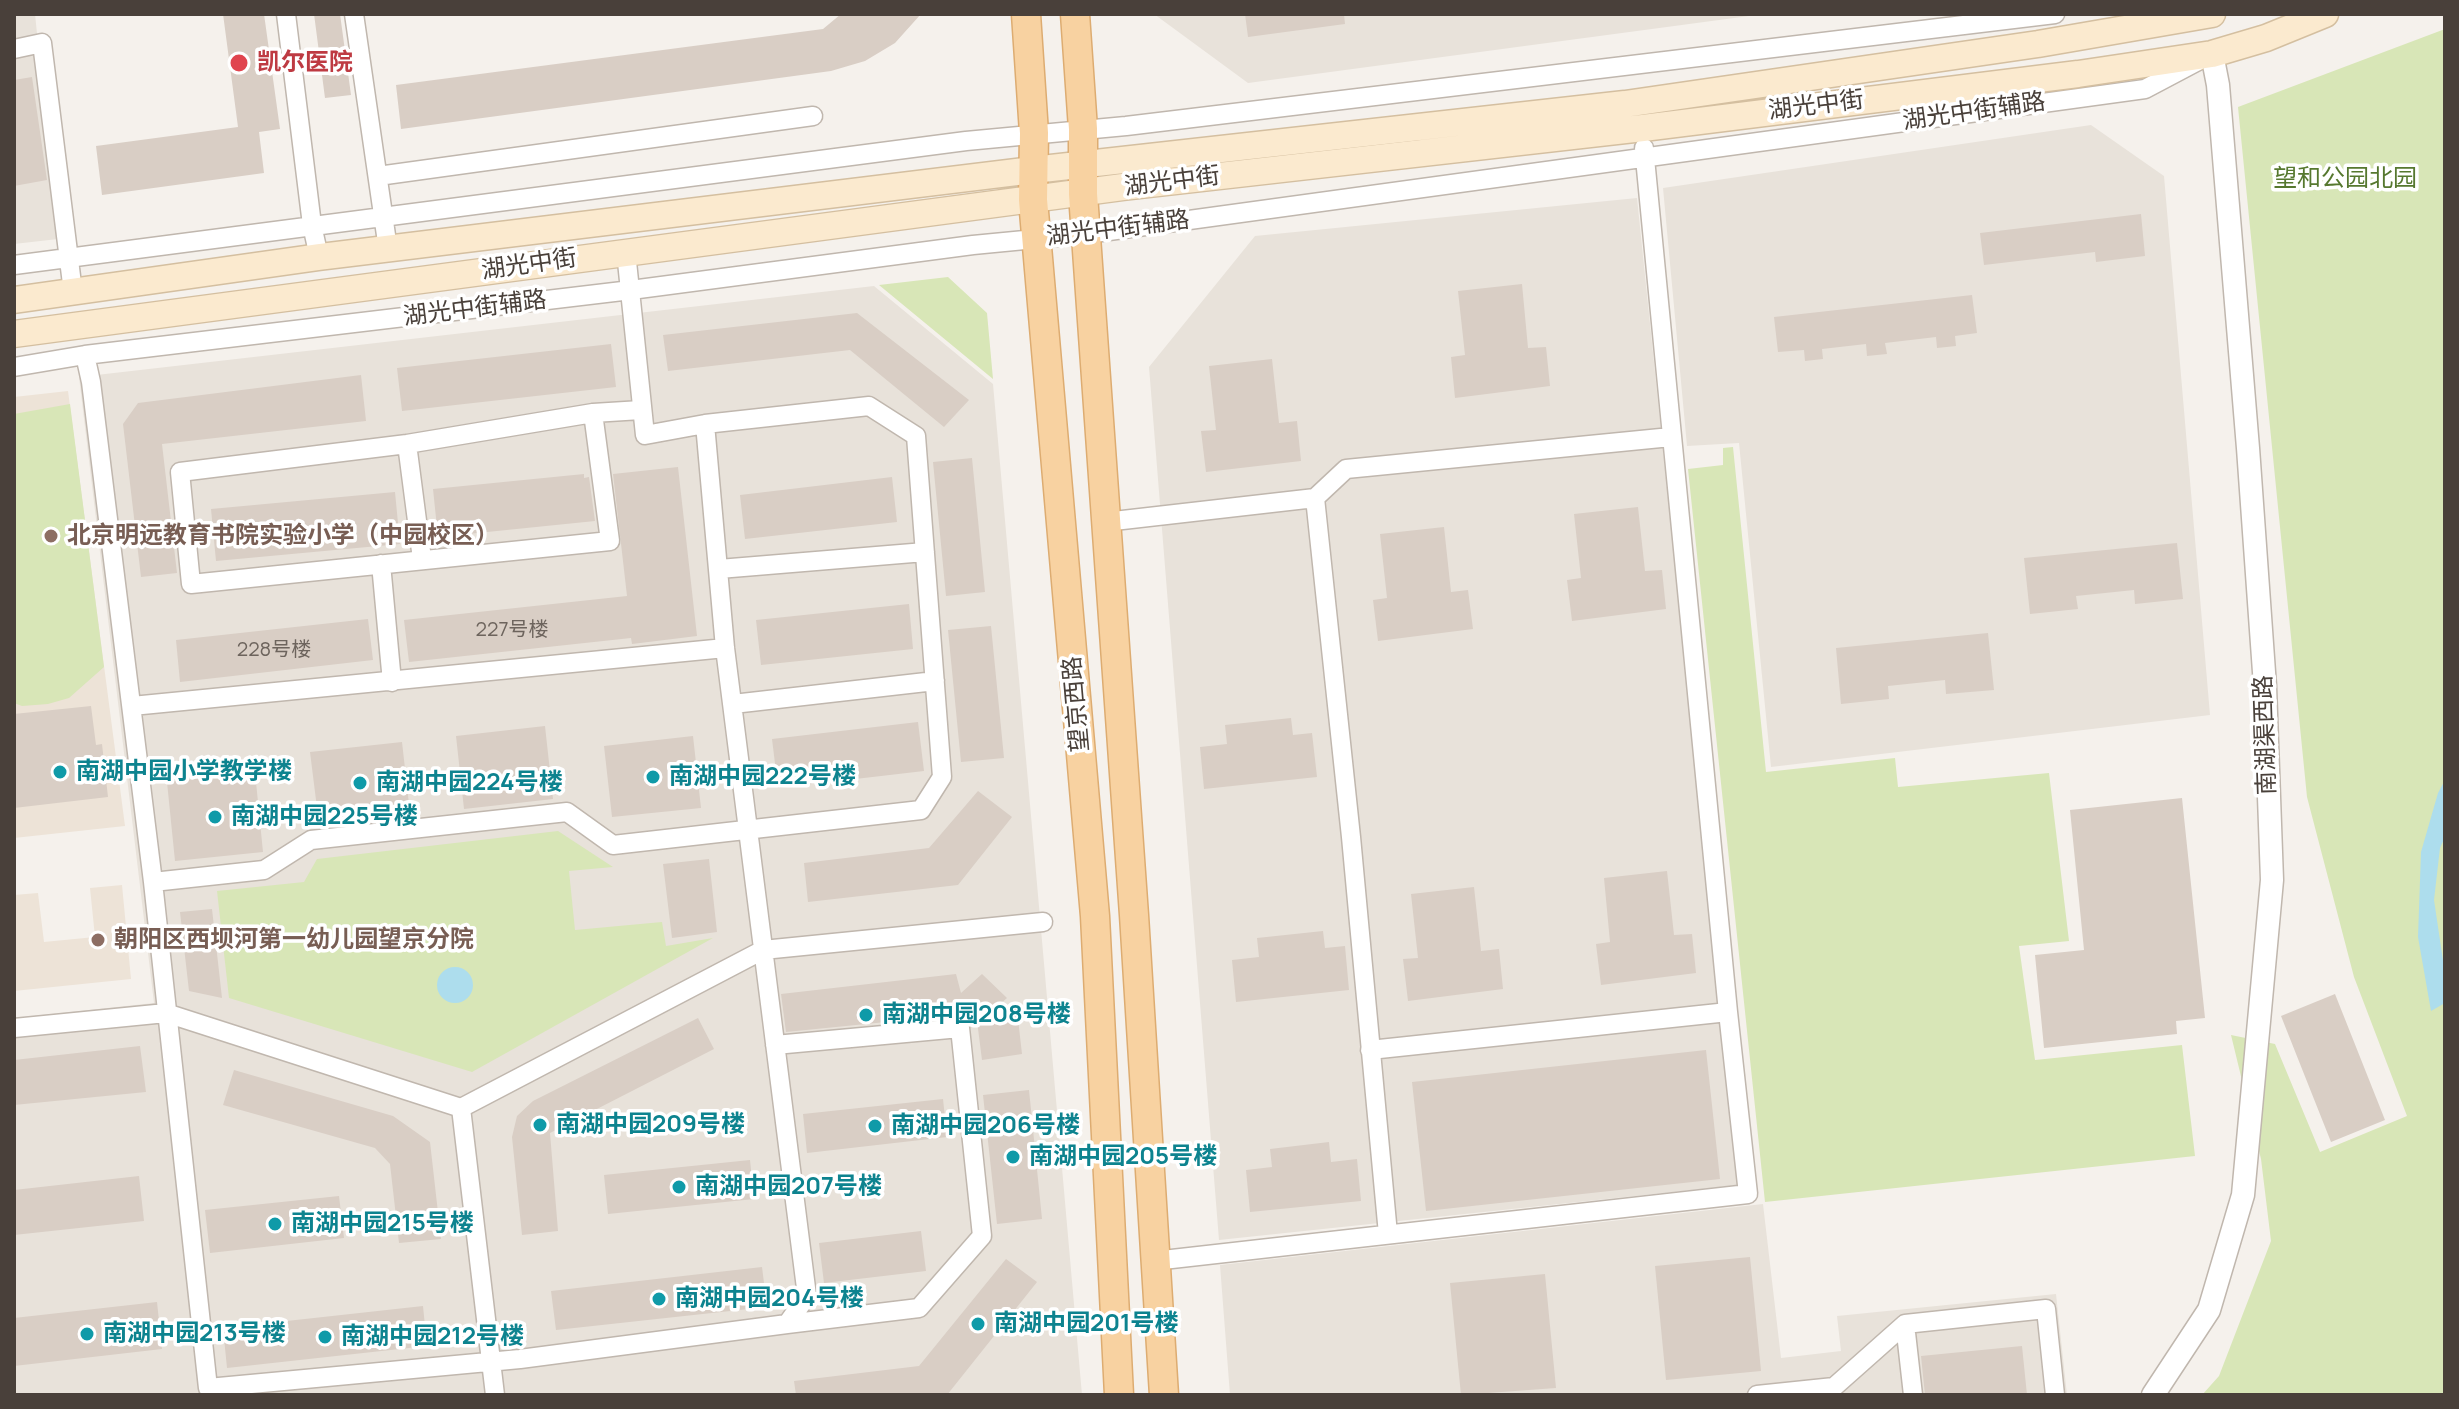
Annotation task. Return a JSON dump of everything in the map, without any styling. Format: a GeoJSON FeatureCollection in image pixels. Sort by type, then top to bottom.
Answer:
{"type":"FeatureCollection","features":[{"type":"Feature","properties":{"kind":"main road","name":"望京西路"},"geometry":{"type":"LineString","coordinates":[[1026,14],[1034,133],[1033,200],[1095,916],[1119,1395]]}},
{"type":"Feature","properties":{"kind":"main road","name":"望京西路"},"geometry":{"type":"LineString","coordinates":[[1075,14],[1083,129],[1083,194],[1164,1395]]}},
{"type":"Feature","properties":{"kind":"main road","name":"湖光中街"},"geometry":{"type":"LineString","coordinates":[[14,300],[319,257],[1082,164],[1761,86],[2212,14]]}},
{"type":"Feature","properties":{"kind":"main road","name":"湖光中街"},"geometry":{"type":"LineString","coordinates":[[14,334],[1033,200],[2078,74],[2212,54],[2266,38],[2325,14]]}},
{"type":"Feature","properties":{"kind":"street"},"geometry":{"type":"LineString","coordinates":[[286,14],[312,225],[319,257]]}},
{"type":"Feature","properties":{"kind":"street"},"geometry":{"type":"LineString","coordinates":[[354,14],[388,249]]}},
{"type":"Feature","properties":{"kind":"street"},"geometry":{"type":"LineString","coordinates":[[14,265],[1034,133],[1126,126],[2055,14]]}},
{"type":"Feature","properties":{"kind":"street"},"geometry":{"type":"LineString","coordinates":[[14,49],[42,43],[73,292]]}},
{"type":"Feature","properties":{"kind":"street","name":"湖光中街辅路"},"geometry":{"type":"LineString","coordinates":[[14,367],[85,355],[1087,234],[2145,89],[2212,54]]}},
{"type":"Feature","properties":{"kind":"street","name":"南湖渠西路"},"geometry":{"type":"LineString","coordinates":[[2153,1395],[2209,1310],[2243,1195],[2272,880],[2265,686],[2248,448],[2218,85],[2212,54]]}},
{"type":"Feature","properties":{"kind":"street"},"geometry":{"type":"LineString","coordinates":[[378,176],[813,116]]}},
{"type":"Feature","properties":{"kind":"street"},"geometry":{"type":"LineString","coordinates":[[1154,1261],[1748,1194],[1671,437],[1643,128]]}},
{"type":"Feature","properties":{"kind":"street"},"geometry":{"type":"LineString","coordinates":[[554,195],[559,229]]}},
{"type":"Feature","properties":{"kind":"street"},"geometry":{"type":"LineString","coordinates":[[153,882],[264,870],[311,840],[567,812],[613,845],[921,810],[942,777],[916,436],[869,406],[705,424],[645,435],[626,252]]}},
{"type":"Feature","properties":{"kind":"street"},"geometry":{"type":"LineString","coordinates":[[85,355],[91,382],[153,882],[208,1388],[491,1361],[919,1308],[982,1236],[960,1028],[775,1045]]}},
{"type":"Feature","properties":{"kind":"street"},"geometry":{"type":"LineString","coordinates":[[593,413],[610,541],[191,584],[180,472],[407,444],[593,413],[641,410]]}},
{"type":"Feature","properties":{"kind":"street"},"geometry":{"type":"LineString","coordinates":[[705,424],[725,648],[807,1296],[787,1324]]}},
{"type":"Feature","properties":{"kind":"street"},"geometry":{"type":"LineString","coordinates":[[1105,522],[1315,498],[1346,469],[1671,437]]}},
{"type":"Feature","properties":{"kind":"street"},"geometry":{"type":"LineString","coordinates":[[407,444],[422,559]]}},
{"type":"Feature","properties":{"kind":"street"},"geometry":{"type":"LineString","coordinates":[[1315,498],[1388,1234]]}},
{"type":"Feature","properties":{"kind":"street"},"geometry":{"type":"LineString","coordinates":[[719,569],[925,552]]}},
{"type":"Feature","properties":{"kind":"street"},"geometry":{"type":"LineString","coordinates":[[381,564],[392,682]]}},
{"type":"Feature","properties":{"kind":"street"},"geometry":{"type":"LineString","coordinates":[[132,706],[725,648]]}},
{"type":"Feature","properties":{"kind":"street"},"geometry":{"type":"LineString","coordinates":[[733,704],[935,681]]}},
{"type":"Feature","properties":{"kind":"street"},"geometry":{"type":"LineString","coordinates":[[14,1028],[166,1013],[461,1108],[763,950],[1043,922]]}},
{"type":"Feature","properties":{"kind":"street"},"geometry":{"type":"LineString","coordinates":[[1370,1050],[1728,1012]]}},
{"type":"Feature","properties":{"kind":"street"},"geometry":{"type":"LineString","coordinates":[[461,1108],[495,1395]]}},
{"type":"Feature","properties":{"kind":"street"},"geometry":{"type":"LineString","coordinates":[[1757,1395],[1834,1387],[1905,1324],[2046,1309],[2055,1395]]}},
{"type":"Feature","properties":{"kind":"street"},"geometry":{"type":"LineString","coordinates":[[1905,1324],[1913,1395]]}},
{"type":"Feature","properties":{"kind":"shaded area"},"geometry":{"type":"Polygon","coordinates":[[[14,14],[35,14],[58,239],[14,244],[14,14]]]}},
{"type":"Feature","properties":{"kind":"shaded area"},"geometry":{"type":"Polygon","coordinates":[[[1154,14],[1764,14],[1248,83],[1154,14]]]}},
{"type":"Feature","properties":{"kind":"shaded area"},"geometry":{"type":"Polygon","coordinates":[[[2091,125],[2164,176],[2210,715],[1771,767],[1739,443],[1687,446],[1663,188],[2091,125]]]}},
{"type":"Feature","properties":{"kind":"shaded area"},"geometry":{"type":"Polygon","coordinates":[[[1637,198],[1739,1185],[1219,1240],[1149,367],[1255,236],[1637,198]]]}},
{"type":"Feature","properties":{"kind":"shaded area"},"geometry":{"type":"Polygon","coordinates":[[[874,286],[993,384],[1082,1395],[14,1395],[14,1018],[154,1003],[79,377],[874,286]]]}},
{"type":"Feature","properties":{"kind":"shaded area","name":"北京明远教育书院实验小学（中园校区）"},"geometry":{"type":"Polygon","coordinates":[[[68,391],[125,826],[14,838],[14,397],[68,391]]]}},
{"type":"Feature","properties":{"kind":"shaded area","name":"朝阳区西坝河第一幼儿园望京分院"},"geometry":{"type":"Polygon","coordinates":[[[122,885],[131,979],[14,991],[14,895],[38,893],[44,942],[95,937],[90,888],[122,885]]]}},
{"type":"Feature","properties":{"kind":"shaded area"},"geometry":{"type":"Polygon","coordinates":[[[1763,1204],[1781,1358],[1841,1351],[1837,1316],[2056,1294],[2067,1395],[1230,1395],[1220,1265],[1763,1204]]]}},
{"type":"Feature","properties":{"kind":"green space","name":"望和公园北园"},"geometry":{"type":"Polygon","coordinates":[[[2445,29],[2445,1395],[2202,1395],[2219,1376],[2271,1241],[2261,1159],[2231,1035],[2275,1044],[2320,1152],[2407,1116],[2354,977],[2307,797],[2238,107],[2445,29]]]}},
{"type":"Feature","properties":{"kind":"green space"},"geometry":{"type":"Polygon","coordinates":[[[948,277],[987,313],[993,379],[879,285],[948,277]]]}},
{"type":"Feature","properties":{"kind":"green space"},"geometry":{"type":"Polygon","coordinates":[[[70,404],[104,667],[69,698],[22,706],[14,703],[14,414],[70,404]]]}},
{"type":"Feature","properties":{"kind":"green space"},"geometry":{"type":"Polygon","coordinates":[[[1733,447],[1766,772],[1895,758],[1898,787],[2049,773],[2069,941],[2019,946],[2035,1060],[2182,1045],[2195,1156],[1765,1202],[1688,469],[1723,465],[1723,448],[1733,447]]]}},
{"type":"Feature","properties":{"kind":"green space"},"geometry":{"type":"Polygon","coordinates":[[[558,831],[613,867],[569,871],[575,930],[662,922],[666,946],[713,938],[472,1072],[229,998],[217,891],[304,882],[317,859],[558,831]]]}},
{"type":"Feature","properties":{"kind":"water"},"geometry":{"type":"Polygon","coordinates":[[[2445,780],[2445,837],[2440,848],[2434,900],[2445,974],[2445,1003],[2431,1011],[2418,937],[2421,852],[2438,793],[2445,780]]]}},
{"type":"Feature","properties":{"kind":"water"},"geometry":{"type":"Polygon","coordinates":[[[455,967],[468,972],[473,985],[468,998],[455,1003],[442,998],[437,985],[442,972],[455,967]]]}},
{"type":"Feature","properties":{"kind":"building"},"geometry":{"type":"Polygon","coordinates":[[[223,14],[264,14],[280,129],[259,132],[264,173],[102,195],[96,146],[238,127],[223,14]]]}},
{"type":"Feature","properties":{"kind":"building"},"geometry":{"type":"Polygon","coordinates":[[[314,14],[340,14],[351,95],[325,98],[314,14]]]}},
{"type":"Feature","properties":{"kind":"building"},"geometry":{"type":"Polygon","coordinates":[[[841,14],[921,14],[895,43],[865,61],[831,71],[401,129],[396,85],[823,29],[841,14]]]}},
{"type":"Feature","properties":{"kind":"building"},"geometry":{"type":"Polygon","coordinates":[[[1245,14],[1344,14],[1345,24],[1248,37],[1245,14]]]}},
{"type":"Feature","properties":{"kind":"building"},"geometry":{"type":"Polygon","coordinates":[[[32,77],[47,180],[14,186],[14,80],[32,77]]]}},
{"type":"Feature","properties":{"kind":"building"},"geometry":{"type":"Polygon","coordinates":[[[2141,214],[2145,256],[2096,262],[2095,252],[1984,265],[1980,233],[2141,214]]]}},
{"type":"Feature","properties":{"kind":"building"},"geometry":{"type":"Polygon","coordinates":[[[1522,284],[1528,348],[1546,347],[1550,386],[1455,398],[1451,357],[1465,355],[1458,291],[1522,284]]]}},
{"type":"Feature","properties":{"kind":"building"},"geometry":{"type":"Polygon","coordinates":[[[1972,295],[1977,333],[1955,336],[1956,346],[1937,348],[1936,337],[1885,343],[1887,354],[1867,356],[1866,344],[1822,349],[1823,359],[1805,361],[1804,350],[1778,352],[1774,317],[1972,295]]]}},
{"type":"Feature","properties":{"kind":"building"},"geometry":{"type":"Polygon","coordinates":[[[857,313],[969,400],[944,427],[850,350],[668,371],[663,335],[857,313]]]}},
{"type":"Feature","properties":{"kind":"building"},"geometry":{"type":"Polygon","coordinates":[[[611,344],[616,387],[402,411],[397,368],[611,344]]]}},
{"type":"Feature","properties":{"kind":"building"},"geometry":{"type":"Polygon","coordinates":[[[1272,359],[1279,423],[1297,421],[1301,461],[1206,472],[1201,431],[1216,430],[1209,366],[1272,359]]]}},
{"type":"Feature","properties":{"kind":"building"},"geometry":{"type":"Polygon","coordinates":[[[361,375],[366,421],[162,444],[177,573],[141,577],[123,424],[138,403],[361,375]]]}},
{"type":"Feature","properties":{"kind":"building"},"geometry":{"type":"Polygon","coordinates":[[[972,458],[985,592],[946,596],[933,462],[972,458]]]}},
{"type":"Feature","properties":{"kind":"building"},"geometry":{"type":"Polygon","coordinates":[[[678,467],[697,636],[632,644],[631,638],[409,662],[404,620],[627,596],[613,474],[678,467]]]}},
{"type":"Feature","properties":{"kind":"building"},"geometry":{"type":"Polygon","coordinates":[[[584,474],[584,478],[589,477],[595,521],[438,537],[433,489],[584,474]]]}},
{"type":"Feature","properties":{"kind":"building"},"geometry":{"type":"Polygon","coordinates":[[[892,477],[897,522],[745,539],[740,495],[892,477]]]}},
{"type":"Feature","properties":{"kind":"building"},"geometry":{"type":"Polygon","coordinates":[[[395,492],[400,544],[216,561],[211,509],[395,492]]]}},
{"type":"Feature","properties":{"kind":"building"},"geometry":{"type":"Polygon","coordinates":[[[1638,507],[1645,571],[1662,570],[1666,609],[1572,621],[1567,580],[1581,578],[1574,514],[1638,507]]]}},
{"type":"Feature","properties":{"kind":"building"},"geometry":{"type":"Polygon","coordinates":[[[1444,527],[1451,592],[1468,590],[1473,629],[1378,641],[1373,600],[1387,598],[1380,534],[1444,527]]]}},
{"type":"Feature","properties":{"kind":"building"},"geometry":{"type":"Polygon","coordinates":[[[2177,543],[2183,599],[2135,604],[2134,590],[2076,596],[2078,609],[2030,614],[2024,558],[2177,543]]]}},
{"type":"Feature","properties":{"kind":"building"},"geometry":{"type":"Polygon","coordinates":[[[909,604],[913,649],[761,665],[756,620],[909,604]]]}},
{"type":"Feature","properties":{"kind":"building"},"geometry":{"type":"Polygon","coordinates":[[[368,619],[373,660],[180,682],[176,640],[368,619]]]}},
{"type":"Feature","properties":{"kind":"building"},"geometry":{"type":"Polygon","coordinates":[[[991,626],[1004,758],[961,762],[948,630],[991,626]]]}},
{"type":"Feature","properties":{"kind":"building"},"geometry":{"type":"Polygon","coordinates":[[[1988,633],[1994,690],[1946,694],[1945,680],[1888,686],[1889,699],[1841,704],[1836,648],[1988,633]]]}},
{"type":"Feature","properties":{"kind":"building","name":"南湖中园小学教学楼"},"geometry":{"type":"Polygon","coordinates":[[[91,706],[96,745],[102,744],[108,797],[14,808],[14,714],[91,706]]]}},
{"type":"Feature","properties":{"kind":"building"},"geometry":{"type":"Polygon","coordinates":[[[1291,718],[1293,735],[1312,733],[1317,777],[1204,789],[1200,747],[1227,744],[1225,725],[1291,718]]]}},
{"type":"Feature","properties":{"kind":"building"},"geometry":{"type":"Polygon","coordinates":[[[918,722],[924,771],[778,788],[772,739],[918,722]]]}},
{"type":"Feature","properties":{"kind":"building"},"geometry":{"type":"Polygon","coordinates":[[[545,726],[553,799],[464,809],[456,736],[545,726]]]}},
{"type":"Feature","properties":{"kind":"building","name":"南湖中园222号楼"},"geometry":{"type":"Polygon","coordinates":[[[693,736],[701,808],[612,817],[604,746],[693,736]]]}},
{"type":"Feature","properties":{"kind":"building","name":"南湖中园224号楼"},"geometry":{"type":"Polygon","coordinates":[[[402,742],[410,813],[319,824],[310,752],[402,742]]]}},
{"type":"Feature","properties":{"kind":"building","name":"南湖中园225号楼"},"geometry":{"type":"Polygon","coordinates":[[[255,772],[263,852],[175,861],[167,782],[255,772]]]}},
{"type":"Feature","properties":{"kind":"building"},"geometry":{"type":"Polygon","coordinates":[[[978,791],[1012,817],[958,885],[808,902],[804,863],[929,848],[978,791]]]}},
{"type":"Feature","properties":{"kind":"building"},"geometry":{"type":"Polygon","coordinates":[[[2182,798],[2205,1018],[2176,1021],[2177,1034],[2044,1048],[2035,955],[2084,950],[2070,810],[2182,798]]]}},
{"type":"Feature","properties":{"kind":"building"},"geometry":{"type":"Polygon","coordinates":[[[709,859],[717,932],[672,938],[663,864],[709,859]]]}},
{"type":"Feature","properties":{"kind":"building"},"geometry":{"type":"Polygon","coordinates":[[[1667,871],[1674,935],[1692,934],[1696,973],[1601,985],[1596,944],[1610,942],[1604,878],[1667,871]]]}},
{"type":"Feature","properties":{"kind":"building"},"geometry":{"type":"Polygon","coordinates":[[[1474,887],[1481,951],[1499,949],[1503,989],[1408,1001],[1403,959],[1418,958],[1411,894],[1474,887]]]}},
{"type":"Feature","properties":{"kind":"building"},"geometry":{"type":"Polygon","coordinates":[[[212,909],[222,998],[189,991],[180,912],[212,909]]]}},
{"type":"Feature","properties":{"kind":"building"},"geometry":{"type":"Polygon","coordinates":[[[1323,931],[1325,948],[1345,946],[1349,990],[1236,1002],[1232,960],[1259,957],[1257,938],[1323,931]]]}},
{"type":"Feature","properties":{"kind":"building","name":"南湖中园208号楼"},"geometry":{"type":"Polygon","coordinates":[[[956,974],[961,993],[982,974],[1007,998],[985,1017],[1018,1019],[1022,1054],[982,1060],[976,1013],[786,1032],[781,994],[956,974]]]}},
{"type":"Feature","properties":{"kind":"building"},"geometry":{"type":"Polygon","coordinates":[[[2335,994],[2385,1120],[2331,1142],[2281,1016],[2335,994]]]}},
{"type":"Feature","properties":{"kind":"building","name":"南湖中园209号楼"},"geometry":{"type":"Polygon","coordinates":[[[698,1018],[714,1049],[550,1133],[558,1231],[522,1235],[512,1137],[517,1116],[533,1101],[698,1018]]]}},
{"type":"Feature","properties":{"kind":"building"},"geometry":{"type":"Polygon","coordinates":[[[140,1046],[146,1092],[14,1105],[14,1060],[140,1046]]]}},
{"type":"Feature","properties":{"kind":"building"},"geometry":{"type":"Polygon","coordinates":[[[1706,1050],[1720,1179],[1426,1211],[1412,1082],[1706,1050]]]}},
{"type":"Feature","properties":{"kind":"building"},"geometry":{"type":"Polygon","coordinates":[[[234,1070],[393,1116],[430,1142],[441,1239],[399,1243],[390,1164],[375,1148],[223,1105],[234,1070]]]}},
{"type":"Feature","properties":{"kind":"building","name":"南湖中园205号楼"},"geometry":{"type":"Polygon","coordinates":[[[1029,1090],[1042,1219],[997,1224],[983,1095],[1029,1090]]]}},
{"type":"Feature","properties":{"kind":"building","name":"南湖中园206号楼"},"geometry":{"type":"Polygon","coordinates":[[[943,1099],[947,1137],[807,1153],[803,1114],[943,1099]]]}},
{"type":"Feature","properties":{"kind":"building"},"geometry":{"type":"Polygon","coordinates":[[[1329,1142],[1331,1162],[1357,1159],[1361,1201],[1250,1212],[1246,1170],[1272,1167],[1270,1149],[1329,1142]]]}},
{"type":"Feature","properties":{"kind":"building","name":"南湖中园207号楼"},"geometry":{"type":"Polygon","coordinates":[[[750,1160],[754,1199],[608,1214],[604,1175],[750,1160]]]}},
{"type":"Feature","properties":{"kind":"building"},"geometry":{"type":"Polygon","coordinates":[[[139,1176],[144,1221],[14,1235],[14,1190],[139,1176]]]}},
{"type":"Feature","properties":{"kind":"building","name":"南湖中园215号楼"},"geometry":{"type":"Polygon","coordinates":[[[339,1196],[344,1238],[210,1253],[205,1210],[339,1196]]]}},
{"type":"Feature","properties":{"kind":"building"},"geometry":{"type":"Polygon","coordinates":[[[921,1231],[926,1271],[824,1283],[819,1243],[921,1231]]]}},
{"type":"Feature","properties":{"kind":"building"},"geometry":{"type":"Polygon","coordinates":[[[1750,1257],[1761,1371],[1666,1380],[1655,1266],[1750,1257]]]}},
{"type":"Feature","properties":{"kind":"building","name":"南湖中园201号楼"},"geometry":{"type":"Polygon","coordinates":[[[1006,1259],[1037,1282],[947,1395],[796,1395],[794,1381],[919,1366],[1006,1259]]]}},
{"type":"Feature","properties":{"kind":"building","name":"南湖中园204号楼"},"geometry":{"type":"Polygon","coordinates":[[[762,1267],[767,1307],[556,1330],[551,1291],[762,1267]]]}},
{"type":"Feature","properties":{"kind":"building"},"geometry":{"type":"Polygon","coordinates":[[[1545,1274],[1556,1388],[1461,1395],[1450,1283],[1545,1274]]]}},
{"type":"Feature","properties":{"kind":"building","name":"南湖中园213号楼"},"geometry":{"type":"Polygon","coordinates":[[[157,1302],[162,1349],[14,1366],[14,1318],[157,1302]]]}},
{"type":"Feature","properties":{"kind":"building","name":"南湖中园212号楼"},"geometry":{"type":"Polygon","coordinates":[[[423,1306],[427,1346],[227,1368],[223,1328],[423,1306]]]}},
{"type":"Feature","properties":{"kind":"building"},"geometry":{"type":"Polygon","coordinates":[[[2022,1346],[2027,1395],[1925,1395],[1921,1356],[2022,1346]]]}},
{"type":"Feature","properties":{"kind":"place","name":"凯尔医院"},"geometry":{"type":"Point","coordinates":[239,63]}},
{"type":"Feature","properties":{"kind":"place","name":"北京明远教育书院实验小学（中园校区）"},"geometry":{"type":"Point","coordinates":[51,536]}},
{"type":"Feature","properties":{"kind":"place","name":"南湖中园小学教学楼"},"geometry":{"type":"Point","coordinates":[60,772]}},
{"type":"Feature","properties":{"kind":"place","name":"南湖中园222号楼"},"geometry":{"type":"Point","coordinates":[653,777]}},
{"type":"Feature","properties":{"kind":"place","name":"南湖中园224号楼"},"geometry":{"type":"Point","coordinates":[360,783]}},
{"type":"Feature","properties":{"kind":"place","name":"南湖中园225号楼"},"geometry":{"type":"Point","coordinates":[215,817]}},
{"type":"Feature","properties":{"kind":"place","name":"朝阳区西坝河第一幼儿园望京分院"},"geometry":{"type":"Point","coordinates":[98,940]}},
{"type":"Feature","properties":{"kind":"place","name":"南湖中园208号楼"},"geometry":{"type":"Point","coordinates":[866,1015]}},
{"type":"Feature","properties":{"kind":"place","name":"南湖中园209号楼"},"geometry":{"type":"Point","coordinates":[540,1125]}},
{"type":"Feature","properties":{"kind":"place","name":"南湖中园206号楼"},"geometry":{"type":"Point","coordinates":[875,1126]}},
{"type":"Feature","properties":{"kind":"place","name":"南湖中园205号楼"},"geometry":{"type":"Point","coordinates":[1013,1157]}},
{"type":"Feature","properties":{"kind":"place","name":"南湖中园207号楼"},"geometry":{"type":"Point","coordinates":[679,1187]}},
{"type":"Feature","properties":{"kind":"place","name":"南湖中园215号楼"},"geometry":{"type":"Point","coordinates":[275,1224]}},
{"type":"Feature","properties":{"kind":"place","name":"南湖中园204号楼"},"geometry":{"type":"Point","coordinates":[659,1299]}},
{"type":"Feature","properties":{"kind":"place","name":"南湖中园201号楼"},"geometry":{"type":"Point","coordinates":[978,1324]}},
{"type":"Feature","properties":{"kind":"place","name":"南湖中园213号楼"},"geometry":{"type":"Point","coordinates":[87,1334]}},
{"type":"Feature","properties":{"kind":"place","name":"南湖中园212号楼"},"geometry":{"type":"Point","coordinates":[325,1337]}}]}
